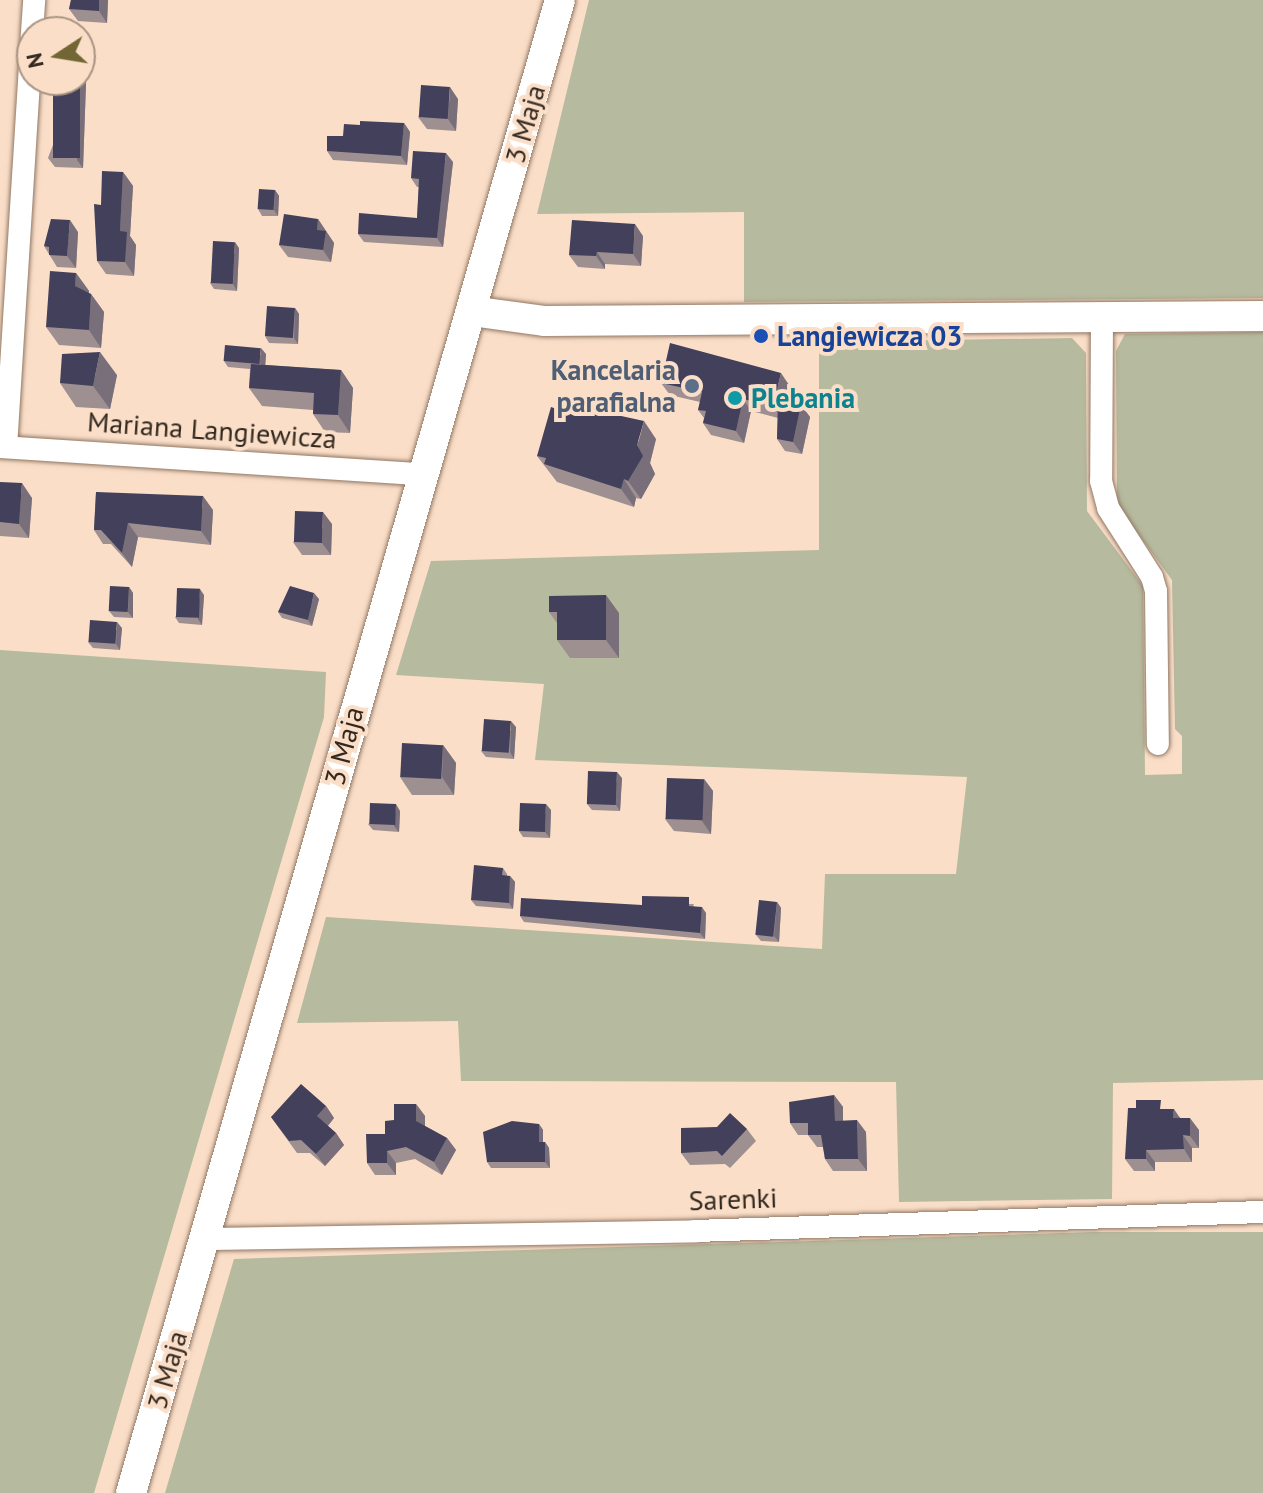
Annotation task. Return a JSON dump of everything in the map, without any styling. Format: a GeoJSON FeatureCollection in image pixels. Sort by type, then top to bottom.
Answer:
{"type":"FeatureCollection","features":[{"type":"Feature","properties":{"kind":"street","name":"3 Maja"},"geometry":{"type":"LineString","coordinates":[[131,1493],[206,1239],[421,474],[560,0]]}},
{"type":"Feature","properties":{"kind":"street"},"geometry":{"type":"LineString","coordinates":[[3,447],[28,96]]}},
{"type":"Feature","properties":{"kind":"street"},"geometry":{"type":"LineString","coordinates":[[471,311],[545,321],[1263,316]]}},
{"type":"Feature","properties":{"kind":"street"},"geometry":{"type":"LineString","coordinates":[[1102,317],[1101,481],[1108,508],[1156,591],[1158,744]]}},
{"type":"Feature","properties":{"kind":"street","name":"Mariana Langiewicza"},"geometry":{"type":"LineString","coordinates":[[3,447],[421,474]]}},
{"type":"Feature","properties":{"kind":"street","name":"Sarenki"},"geometry":{"type":"LineString","coordinates":[[206,1239],[695,1231],[1263,1212]]}},
{"type":"Feature","properties":{"kind":"green space"},"geometry":{"type":"Polygon","coordinates":[[[589,0],[1263,0],[1263,298],[744,302],[744,212],[537,214],[589,0]]]}},
{"type":"Feature","properties":{"kind":"green space"},"geometry":{"type":"Polygon","coordinates":[[[1263,332],[1263,1080],[1113,1083],[1112,1199],[899,1202],[896,1082],[461,1081],[458,1021],[297,1023],[326,917],[822,949],[825,874],[956,874],[967,777],[535,760],[544,684],[396,675],[431,561],[819,550],[819,342],[1072,338],[1086,353],[1087,511],[1143,586],[1145,775],[1182,774],[1182,736],[1175,729],[1172,580],[1117,505],[1116,351],[1125,334],[1263,332]]]}},
{"type":"Feature","properties":{"kind":"green space"},"geometry":{"type":"Polygon","coordinates":[[[0,650],[326,672],[324,717],[94,1493],[0,1493],[0,650]]]}},
{"type":"Feature","properties":{"kind":"green space"},"geometry":{"type":"Polygon","coordinates":[[[1094,1232],[1263,1232],[1263,1493],[165,1493],[234,1259],[1094,1232]]]}},
{"type":"Feature","properties":{"kind":"building"},"geometry":{"type":"Polygon","coordinates":[[[71,0],[99,0],[99,11],[69,9],[71,0]]]}},
{"type":"Feature","properties":{"kind":"building"},"geometry":{"type":"Polygon","coordinates":[[[421,85],[450,87],[448,119],[419,117],[421,85]]]}},
{"type":"Feature","properties":{"kind":"building"},"geometry":{"type":"Polygon","coordinates":[[[53,96],[80,96],[80,158],[53,158],[53,96]]]}},
{"type":"Feature","properties":{"kind":"building"},"geometry":{"type":"Polygon","coordinates":[[[360,121],[404,123],[401,156],[327,151],[327,136],[343,136],[344,124],[360,125],[360,121]]]}},
{"type":"Feature","properties":{"kind":"building"},"geometry":{"type":"Polygon","coordinates":[[[413,151],[446,153],[437,238],[358,234],[359,213],[417,218],[419,179],[411,178],[413,151]]]}},
{"type":"Feature","properties":{"kind":"building"},"geometry":{"type":"Polygon","coordinates":[[[102,171],[123,172],[120,231],[127,232],[125,262],[97,261],[94,204],[101,205],[102,171]]]}},
{"type":"Feature","properties":{"kind":"building"},"geometry":{"type":"Polygon","coordinates":[[[259,189],[275,190],[274,210],[258,209],[259,189]]]}},
{"type":"Feature","properties":{"kind":"building"},"geometry":{"type":"Polygon","coordinates":[[[284,214],[318,219],[317,230],[326,231],[323,250],[279,245],[284,214]]]}},
{"type":"Feature","properties":{"kind":"building"},"geometry":{"type":"Polygon","coordinates":[[[51,219],[70,220],[67,256],[49,255],[49,247],[44,246],[51,219]]]}},
{"type":"Feature","properties":{"kind":"building"},"geometry":{"type":"Polygon","coordinates":[[[572,220],[635,224],[633,254],[597,252],[596,256],[569,255],[572,220]]]}},
{"type":"Feature","properties":{"kind":"building"},"geometry":{"type":"Polygon","coordinates":[[[213,241],[235,242],[233,284],[211,283],[213,241]]]}},
{"type":"Feature","properties":{"kind":"building"},"geometry":{"type":"Polygon","coordinates":[[[50,271],[76,273],[75,286],[91,294],[89,330],[46,327],[50,271]]]}},
{"type":"Feature","properties":{"kind":"building"},"geometry":{"type":"Polygon","coordinates":[[[267,306],[295,308],[293,338],[265,336],[267,306]]]}},
{"type":"Feature","properties":{"kind":"building","name":"Plebania"},"geometry":{"type":"Polygon","coordinates":[[[670,343],[781,373],[773,406],[743,399],[736,431],[703,423],[706,411],[698,410],[702,392],[661,383],[670,343]]]}},
{"type":"Feature","properties":{"kind":"building"},"geometry":{"type":"Polygon","coordinates":[[[225,345],[261,348],[259,364],[224,361],[225,345]]]}},
{"type":"Feature","properties":{"kind":"building"},"geometry":{"type":"Polygon","coordinates":[[[100,352],[93,386],[60,383],[62,354],[100,352]]]}},
{"type":"Feature","properties":{"kind":"building"},"geometry":{"type":"Polygon","coordinates":[[[251,364],[341,370],[338,415],[313,414],[314,393],[249,388],[251,364]]]}},
{"type":"Feature","properties":{"kind":"building"},"geometry":{"type":"Polygon","coordinates":[[[778,400],[801,405],[793,442],[777,439],[778,400]]]}},
{"type":"Feature","properties":{"kind":"building"},"geometry":{"type":"Polygon","coordinates":[[[562,403],[644,421],[637,445],[643,456],[628,481],[624,479],[621,489],[544,464],[546,458],[537,456],[551,407],[560,410],[562,403]]]}},
{"type":"Feature","properties":{"kind":"building"},"geometry":{"type":"Polygon","coordinates":[[[0,482],[22,483],[19,524],[0,522],[0,482]]]}},
{"type":"Feature","properties":{"kind":"building"},"geometry":{"type":"Polygon","coordinates":[[[96,492],[203,496],[201,531],[128,523],[122,553],[101,530],[94,530],[96,492]]]}},
{"type":"Feature","properties":{"kind":"building"},"geometry":{"type":"Polygon","coordinates":[[[295,511],[323,512],[322,543],[294,542],[295,511]]]}},
{"type":"Feature","properties":{"kind":"building"},"geometry":{"type":"Polygon","coordinates":[[[110,586],[129,587],[128,612],[109,611],[110,586]]]}},
{"type":"Feature","properties":{"kind":"building"},"geometry":{"type":"Polygon","coordinates":[[[290,586],[314,593],[308,620],[278,612],[290,586]]]}},
{"type":"Feature","properties":{"kind":"building"},"geometry":{"type":"Polygon","coordinates":[[[177,588],[200,589],[199,618],[176,617],[177,588]]]}},
{"type":"Feature","properties":{"kind":"building"},"geometry":{"type":"Polygon","coordinates":[[[606,595],[606,640],[557,640],[557,612],[549,612],[549,596],[606,595]]]}},
{"type":"Feature","properties":{"kind":"building"},"geometry":{"type":"Polygon","coordinates":[[[90,620],[117,622],[115,644],[88,642],[90,620]]]}},
{"type":"Feature","properties":{"kind":"building"},"geometry":{"type":"Polygon","coordinates":[[[484,719],[511,721],[509,753],[482,751],[484,719]]]}},
{"type":"Feature","properties":{"kind":"building"},"geometry":{"type":"Polygon","coordinates":[[[402,743],[443,745],[441,779],[400,777],[402,743]]]}},
{"type":"Feature","properties":{"kind":"building"},"geometry":{"type":"Polygon","coordinates":[[[588,771],[617,772],[616,805],[587,804],[588,771]]]}},
{"type":"Feature","properties":{"kind":"building"},"geometry":{"type":"Polygon","coordinates":[[[667,778],[704,779],[703,820],[666,819],[667,778]]]}},
{"type":"Feature","properties":{"kind":"building"},"geometry":{"type":"Polygon","coordinates":[[[370,803],[396,804],[395,825],[369,824],[370,803]]]}},
{"type":"Feature","properties":{"kind":"building"},"geometry":{"type":"Polygon","coordinates":[[[520,803],[546,804],[545,832],[519,831],[520,803]]]}},
{"type":"Feature","properties":{"kind":"building"},"geometry":{"type":"Polygon","coordinates":[[[474,865],[503,868],[502,875],[510,876],[509,903],[471,900],[474,865]]]}},
{"type":"Feature","properties":{"kind":"building"},"geometry":{"type":"Polygon","coordinates":[[[642,896],[689,897],[689,906],[702,907],[700,933],[520,916],[521,898],[642,905],[642,896]]]}},
{"type":"Feature","properties":{"kind":"building"},"geometry":{"type":"Polygon","coordinates":[[[759,900],[777,902],[773,937],[755,935],[759,900]]]}},
{"type":"Feature","properties":{"kind":"building"},"geometry":{"type":"Polygon","coordinates":[[[301,1084],[326,1106],[317,1116],[336,1133],[316,1154],[301,1140],[289,1141],[271,1117],[301,1084]]]}},
{"type":"Feature","properties":{"kind":"building"},"geometry":{"type":"Polygon","coordinates":[[[834,1095],[835,1121],[857,1120],[858,1159],[825,1159],[821,1135],[808,1135],[808,1123],[790,1123],[789,1102],[834,1095]]]}},
{"type":"Feature","properties":{"kind":"building"},"geometry":{"type":"Polygon","coordinates":[[[1136,1100],[1161,1100],[1160,1109],[1174,1109],[1173,1118],[1190,1118],[1190,1136],[1183,1135],[1184,1149],[1146,1150],[1146,1159],[1125,1159],[1128,1108],[1136,1108],[1136,1100]]]}},
{"type":"Feature","properties":{"kind":"building"},"geometry":{"type":"Polygon","coordinates":[[[394,1104],[416,1104],[416,1121],[447,1138],[434,1162],[406,1147],[387,1151],[387,1163],[367,1163],[366,1134],[385,1134],[385,1121],[394,1120],[394,1104]]]}},
{"type":"Feature","properties":{"kind":"building"},"geometry":{"type":"Polygon","coordinates":[[[730,1113],[747,1129],[722,1156],[717,1151],[681,1153],[681,1128],[717,1127],[730,1113]]]}},
{"type":"Feature","properties":{"kind":"building"},"geometry":{"type":"Polygon","coordinates":[[[512,1121],[539,1124],[539,1142],[545,1142],[545,1162],[487,1162],[483,1132],[512,1121]]]}},
{"type":"Feature","properties":{"kind":"place","name":"Langiewicza 03"},"geometry":{"type":"Point","coordinates":[761,336]}},
{"type":"Feature","properties":{"kind":"place","name":"Kancelaria parafialna"},"geometry":{"type":"Point","coordinates":[692,386]}},
{"type":"Feature","properties":{"kind":"place","name":"Plebania"},"geometry":{"type":"Point","coordinates":[735,398]}}]}
